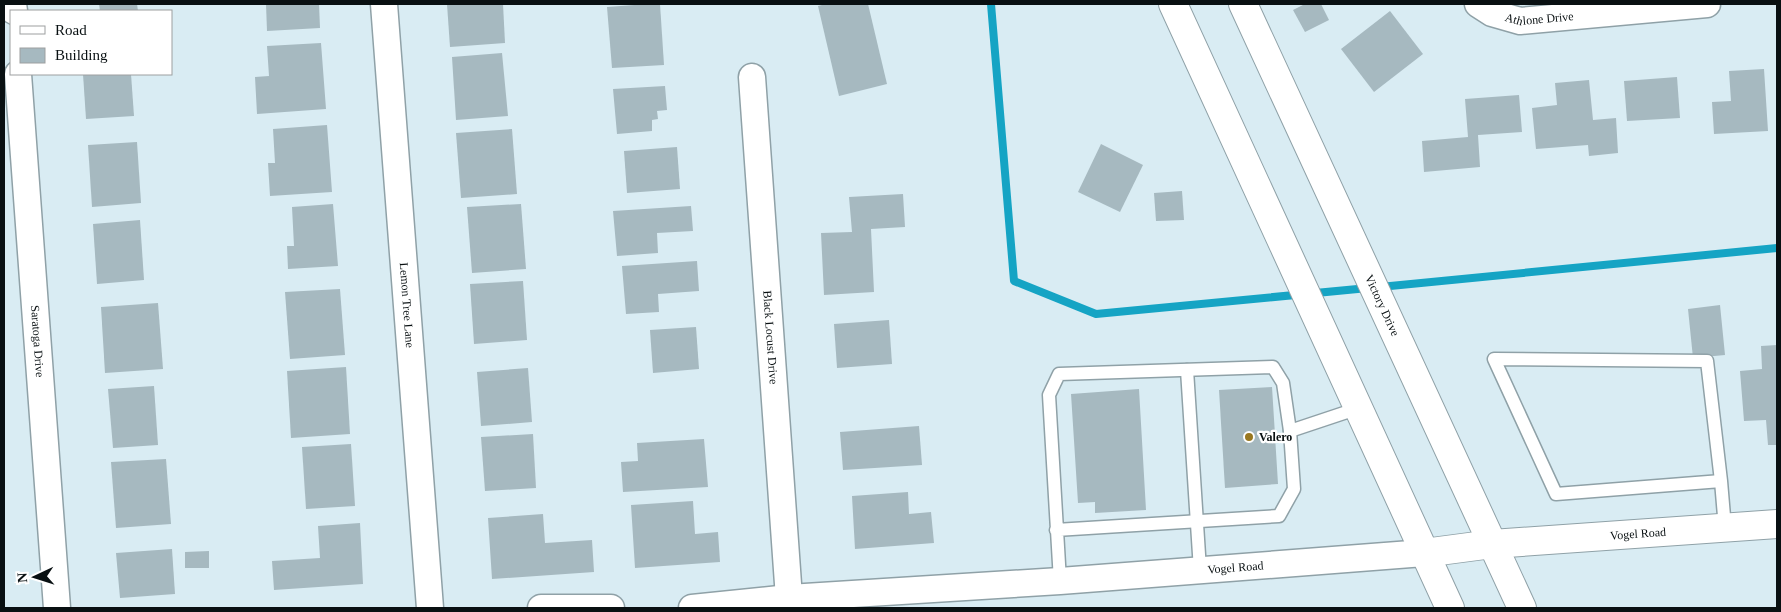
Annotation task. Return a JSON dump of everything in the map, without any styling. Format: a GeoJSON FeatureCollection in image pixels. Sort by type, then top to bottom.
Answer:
{"type":"FeatureCollection","features":[{"type":"Feature","properties":{"kind":"main road"},"geometry":{"type":"LineString","coordinates":[[1173,4],[1450,608]]}},
{"type":"Feature","properties":{"kind":"main road","name":"Victory Drive"},"geometry":{"type":"LineString","coordinates":[[1243,4],[1522,608]]}},
{"type":"Feature","properties":{"kind":"main road","name":"Vogel Road"},"geometry":{"type":"LineString","coordinates":[[1424,553],[1492,544],[1777,524]]}},
{"type":"Feature","properties":{"kind":"street","name":"Lemon Tree Lane"},"geometry":{"type":"LineString","coordinates":[[384,4],[430,608]]}},
{"type":"Feature","properties":{"kind":"street","name":"Athlone Drive"},"geometry":{"type":"LineString","coordinates":[[1485,9],[1520,21],[1707,4]]}},
{"type":"Feature","properties":{"kind":"street","name":"Saratoga Drive"},"geometry":{"type":"LineString","coordinates":[[18,75],[57,608]]}},
{"type":"Feature","properties":{"kind":"street","name":"Black Locust Drive"},"geometry":{"type":"LineString","coordinates":[[752,77],[789,598]]}},
{"type":"Feature","properties":{"kind":"street","name":"Vogel Road"},"geometry":{"type":"LineString","coordinates":[[692,608],[789,598],[1060,581],[1424,553]]}},
{"type":"Feature","properties":{"kind":"street"},"geometry":{"type":"LineString","coordinates":[[541,608],[611,608]]}},
{"type":"Feature","properties":{"kind":"lane"},"geometry":{"type":"LineString","coordinates":[[1721,481],[1556,494],[1494,359],[1708,361],[1721,481],[1725,528]]}},
{"type":"Feature","properties":{"kind":"lane"},"geometry":{"type":"LineString","coordinates":[[1056,530],[1279,516],[1294,489],[1290,431],[1283,383],[1273,367],[1059,374],[1049,395],[1056,530],[1060,581]]}},
{"type":"Feature","properties":{"kind":"lane"},"geometry":{"type":"LineString","coordinates":[[1187,370],[1200,570]]}},
{"type":"Feature","properties":{"kind":"lane"},"geometry":{"type":"LineString","coordinates":[[1290,431],[1359,408]]}},
{"type":"Feature","properties":{"kind":"building"},"geometry":{"type":"Polygon","coordinates":[[[99,4],[137,4],[138,10],[100,10],[99,4]]]}},
{"type":"Feature","properties":{"kind":"building"},"geometry":{"type":"Polygon","coordinates":[[[266,4],[319,4],[320,28],[267,31],[266,4]]]}},
{"type":"Feature","properties":{"kind":"building"},"geometry":{"type":"Polygon","coordinates":[[[447,4],[503,4],[505,43],[450,47],[447,4]]]}},
{"type":"Feature","properties":{"kind":"building"},"geometry":{"type":"Polygon","coordinates":[[[660,4],[664,65],[612,68],[607,7],[660,4]]]}},
{"type":"Feature","properties":{"kind":"building"},"geometry":{"type":"Polygon","coordinates":[[[826,4],[868,4],[887,84],[839,96],[818,6],[826,4]]]}},
{"type":"Feature","properties":{"kind":"building"},"geometry":{"type":"Polygon","coordinates":[[[1305,4],[1321,4],[1329,20],[1305,32],[1293,10],[1305,4]]]}},
{"type":"Feature","properties":{"kind":"building"},"geometry":{"type":"Polygon","coordinates":[[[1390,11],[1423,54],[1374,92],[1341,49],[1390,11]]]}},
{"type":"Feature","properties":{"kind":"building"},"geometry":{"type":"Polygon","coordinates":[[[321,43],[326,109],[257,114],[255,77],[269,76],[267,46],[321,43]]]}},
{"type":"Feature","properties":{"kind":"building"},"geometry":{"type":"Polygon","coordinates":[[[502,53],[508,116],[456,120],[452,57],[502,53]]]}},
{"type":"Feature","properties":{"kind":"building"},"geometry":{"type":"Polygon","coordinates":[[[1764,69],[1768,131],[1714,134],[1712,102],[1731,101],[1729,71],[1764,69]]]}},
{"type":"Feature","properties":{"kind":"building"},"geometry":{"type":"Polygon","coordinates":[[[83,75],[131,75],[134,116],[86,119],[83,75]]]}},
{"type":"Feature","properties":{"kind":"building"},"geometry":{"type":"Polygon","coordinates":[[[1677,77],[1680,118],[1627,121],[1624,81],[1677,77]]]}},
{"type":"Feature","properties":{"kind":"building"},"geometry":{"type":"Polygon","coordinates":[[[1589,80],[1593,120],[1616,118],[1618,153],[1589,156],[1588,145],[1536,149],[1532,108],[1557,105],[1555,83],[1589,80]]]}},
{"type":"Feature","properties":{"kind":"building"},"geometry":{"type":"Polygon","coordinates":[[[665,86],[667,110],[657,111],[658,119],[652,120],[652,131],[617,134],[613,89],[665,86]]]}},
{"type":"Feature","properties":{"kind":"building"},"geometry":{"type":"Polygon","coordinates":[[[1519,95],[1522,132],[1478,135],[1480,167],[1424,172],[1422,141],[1468,137],[1465,99],[1519,95]]]}},
{"type":"Feature","properties":{"kind":"building"},"geometry":{"type":"Polygon","coordinates":[[[327,125],[332,192],[270,196],[268,163],[275,163],[273,129],[327,125]]]}},
{"type":"Feature","properties":{"kind":"building"},"geometry":{"type":"Polygon","coordinates":[[[512,129],[517,194],[461,198],[456,133],[512,129]]]}},
{"type":"Feature","properties":{"kind":"building"},"geometry":{"type":"Polygon","coordinates":[[[137,142],[141,203],[92,207],[88,145],[137,142]]]}},
{"type":"Feature","properties":{"kind":"building"},"geometry":{"type":"Polygon","coordinates":[[[1101,144],[1143,165],[1120,212],[1078,192],[1101,144]]]}},
{"type":"Feature","properties":{"kind":"building"},"geometry":{"type":"Polygon","coordinates":[[[677,147],[680,189],[627,193],[624,151],[677,147]]]}},
{"type":"Feature","properties":{"kind":"building"},"geometry":{"type":"Polygon","coordinates":[[[1182,191],[1184,220],[1156,221],[1154,193],[1182,191]]]}},
{"type":"Feature","properties":{"kind":"building"},"geometry":{"type":"Polygon","coordinates":[[[903,194],[905,227],[871,229],[874,292],[824,295],[821,233],[852,232],[849,197],[903,194]]]}},
{"type":"Feature","properties":{"kind":"building"},"geometry":{"type":"Polygon","coordinates":[[[333,204],[338,266],[288,269],[287,246],[294,246],[292,207],[333,204]]]}},
{"type":"Feature","properties":{"kind":"building"},"geometry":{"type":"Polygon","coordinates":[[[521,204],[526,269],[472,273],[467,207],[521,204]]]}},
{"type":"Feature","properties":{"kind":"building"},"geometry":{"type":"Polygon","coordinates":[[[691,206],[693,231],[657,233],[658,253],[617,256],[613,211],[691,206]]]}},
{"type":"Feature","properties":{"kind":"building"},"geometry":{"type":"Polygon","coordinates":[[[140,220],[144,280],[97,284],[93,224],[140,220]]]}},
{"type":"Feature","properties":{"kind":"building"},"geometry":{"type":"Polygon","coordinates":[[[697,261],[699,291],[658,294],[659,312],[626,314],[622,266],[697,261]]]}},
{"type":"Feature","properties":{"kind":"building"},"geometry":{"type":"Polygon","coordinates":[[[523,281],[527,340],[474,344],[470,284],[523,281]]]}},
{"type":"Feature","properties":{"kind":"building"},"geometry":{"type":"Polygon","coordinates":[[[340,289],[345,355],[290,359],[285,292],[340,289]]]}},
{"type":"Feature","properties":{"kind":"building"},"geometry":{"type":"Polygon","coordinates":[[[158,303],[163,369],[105,373],[101,307],[158,303]]]}},
{"type":"Feature","properties":{"kind":"building"},"geometry":{"type":"Polygon","coordinates":[[[1720,305],[1725,355],[1693,358],[1688,309],[1720,305]]]}},
{"type":"Feature","properties":{"kind":"building"},"geometry":{"type":"Polygon","coordinates":[[[889,320],[892,364],[837,368],[834,324],[889,320]]]}},
{"type":"Feature","properties":{"kind":"building"},"geometry":{"type":"Polygon","coordinates":[[[696,327],[699,369],[653,373],[650,330],[696,327]]]}},
{"type":"Feature","properties":{"kind":"building"},"geometry":{"type":"Polygon","coordinates":[[[1777,345],[1777,445],[1768,445],[1766,420],[1744,421],[1740,371],[1762,369],[1761,346],[1777,345]]]}},
{"type":"Feature","properties":{"kind":"building"},"geometry":{"type":"Polygon","coordinates":[[[346,367],[350,434],[291,438],[287,371],[346,367]]]}},
{"type":"Feature","properties":{"kind":"building"},"geometry":{"type":"Polygon","coordinates":[[[528,368],[532,422],[481,426],[477,372],[528,368]]]}},
{"type":"Feature","properties":{"kind":"building"},"geometry":{"type":"Polygon","coordinates":[[[154,386],[158,445],[113,448],[108,389],[154,386]]]}},
{"type":"Feature","properties":{"kind":"building","name":"Valero"},"geometry":{"type":"Polygon","coordinates":[[[1272,387],[1278,484],[1225,488],[1219,390],[1272,387]]]}},
{"type":"Feature","properties":{"kind":"building"},"geometry":{"type":"Polygon","coordinates":[[[1139,389],[1146,510],[1095,513],[1095,502],[1078,503],[1071,394],[1139,389]]]}},
{"type":"Feature","properties":{"kind":"building"},"geometry":{"type":"Polygon","coordinates":[[[919,426],[922,465],[843,470],[840,432],[919,426]]]}},
{"type":"Feature","properties":{"kind":"building"},"geometry":{"type":"Polygon","coordinates":[[[533,434],[536,488],[485,491],[481,437],[533,434]]]}},
{"type":"Feature","properties":{"kind":"building"},"geometry":{"type":"Polygon","coordinates":[[[704,439],[708,487],[623,492],[621,462],[638,461],[637,443],[704,439]]]}},
{"type":"Feature","properties":{"kind":"building"},"geometry":{"type":"Polygon","coordinates":[[[351,444],[355,506],[306,509],[302,447],[351,444]]]}},
{"type":"Feature","properties":{"kind":"building"},"geometry":{"type":"Polygon","coordinates":[[[166,459],[171,524],[116,528],[111,462],[166,459]]]}},
{"type":"Feature","properties":{"kind":"building"},"geometry":{"type":"Polygon","coordinates":[[[908,492],[909,514],[931,512],[934,543],[855,549],[852,496],[908,492]]]}},
{"type":"Feature","properties":{"kind":"building"},"geometry":{"type":"Polygon","coordinates":[[[693,501],[695,534],[718,532],[720,562],[635,568],[631,505],[693,501]]]}},
{"type":"Feature","properties":{"kind":"building"},"geometry":{"type":"Polygon","coordinates":[[[543,514],[545,543],[592,540],[594,572],[492,579],[488,518],[543,514]]]}},
{"type":"Feature","properties":{"kind":"building"},"geometry":{"type":"Polygon","coordinates":[[[360,523],[363,584],[274,590],[272,561],[320,558],[318,526],[360,523]]]}},
{"type":"Feature","properties":{"kind":"building"},"geometry":{"type":"Polygon","coordinates":[[[172,549],[175,594],[120,598],[116,553],[172,549]]]}},
{"type":"Feature","properties":{"kind":"building"},"geometry":{"type":"Polygon","coordinates":[[[209,551],[209,568],[185,568],[185,552],[209,551]]]}},
{"type":"Feature","properties":{"kind":"waterway"},"geometry":{"type":"LineString","coordinates":[[991,4],[1014,281],[1096,314],[1368,288]]}},
{"type":"Feature","properties":{"kind":"waterway"},"geometry":{"type":"LineString","coordinates":[[1380,287],[1777,248]]}},
{"type":"Feature","properties":{"kind":"place","name":"Valero"},"geometry":{"type":"Point","coordinates":[1249,437]}}]}
